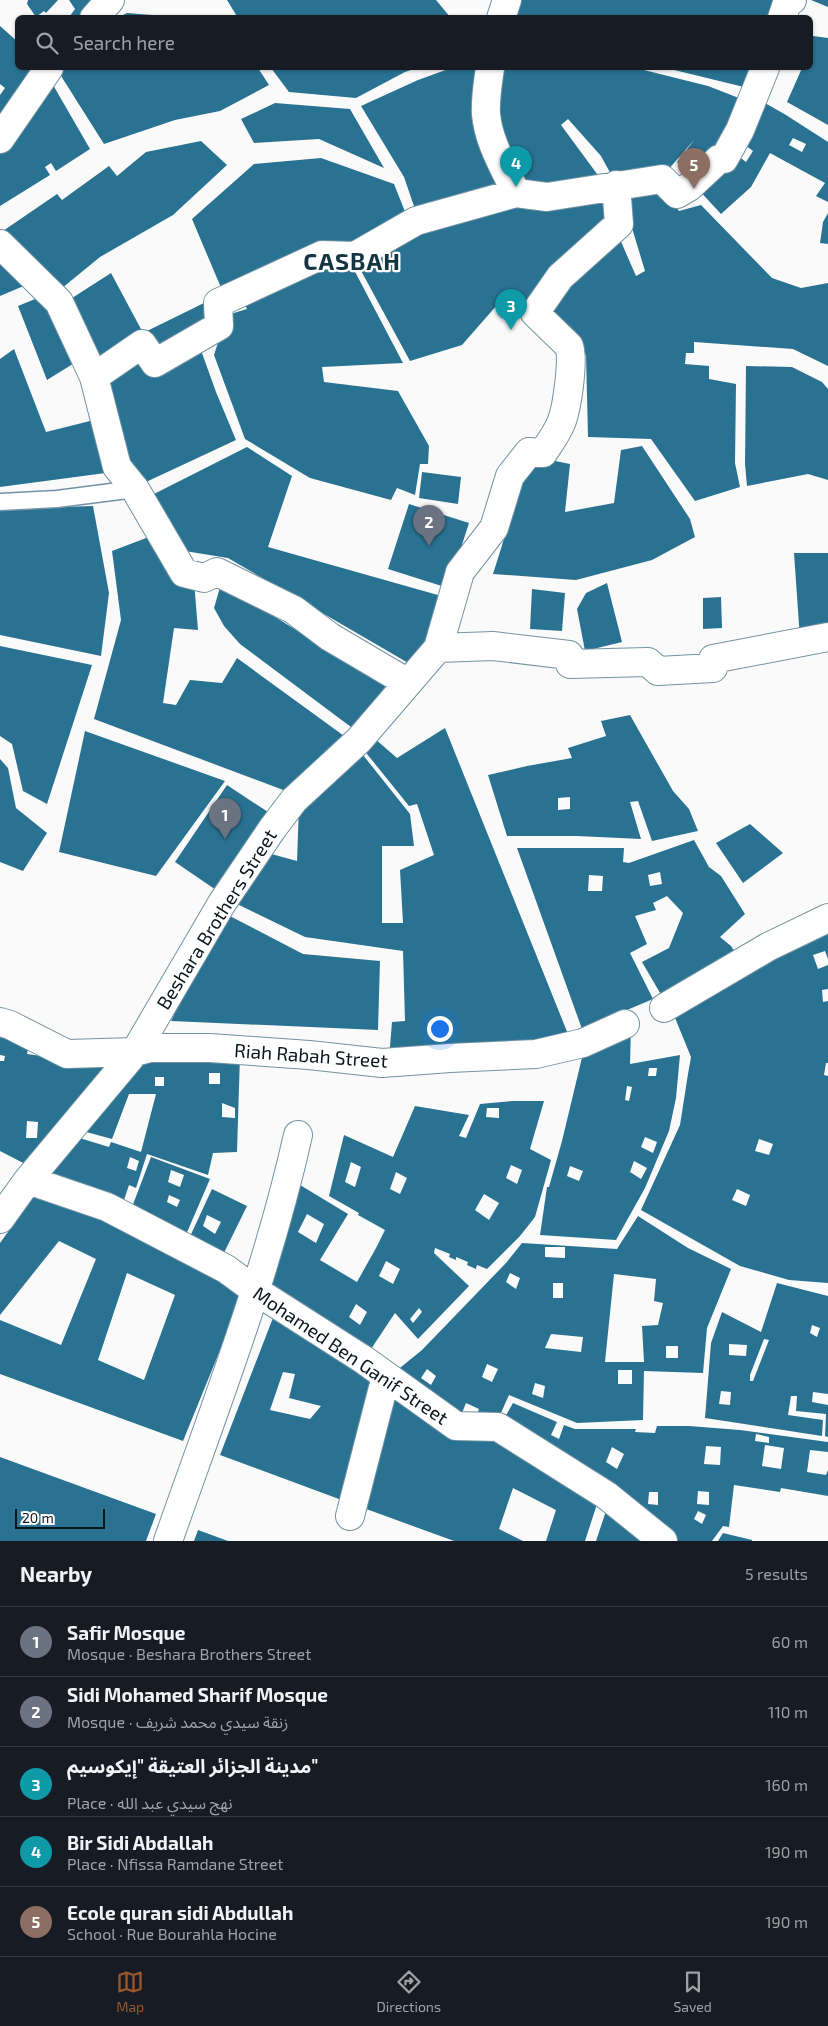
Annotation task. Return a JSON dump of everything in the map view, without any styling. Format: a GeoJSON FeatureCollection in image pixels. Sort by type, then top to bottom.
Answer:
{"type":"FeatureCollection","features":[{"type":"Feature","properties":{"kind":"street"},"geometry":{"type":"LineString","coordinates":[[97,15],[110,0]]}},
{"type":"Feature","properties":{"kind":"street"},"geometry":{"type":"LineString","coordinates":[[502,15],[507,0]]}},
{"type":"Feature","properties":{"kind":"street"},"geometry":{"type":"LineString","coordinates":[[0,139],[48,70]]}},
{"type":"Feature","properties":{"kind":"street"},"geometry":{"type":"LineString","coordinates":[[490,70],[486,111],[487,122],[499,156],[516,193]]}},
{"type":"Feature","properties":{"kind":"street"},"geometry":{"type":"LineString","coordinates":[[94,377],[142,344],[155,363],[219,326],[218,303],[322,255],[355,256],[416,221],[516,193],[547,197],[662,179],[677,194],[689,187],[719,159],[724,159],[740,130],[764,70]]}},
{"type":"Feature","properties":{"kind":"street"},"geometry":{"type":"LineString","coordinates":[[616,185],[619,224],[560,277],[535,313],[569,346],[571,351],[572,366],[562,423],[543,453],[529,452],[510,476],[494,528],[460,572],[438,648],[493,646],[569,655],[570,664],[648,662],[658,671],[712,668],[712,659],[828,637]]}},
{"type":"Feature","properties":{"kind":"street"},"geometry":{"type":"LineString","coordinates":[[0,244],[60,302],[94,377],[117,466],[135,489],[184,573],[204,578],[217,572],[294,610],[330,637],[408,683]]}},
{"type":"Feature","properties":{"kind":"street","name":"Beshara Brothers Street"},"geometry":{"type":"LineString","coordinates":[[0,1219],[28,1180],[135,1052],[222,902],[294,800],[348,751],[438,648]]}},
{"type":"Feature","properties":{"kind":"street"},"geometry":{"type":"LineString","coordinates":[[664,1008],[768,947],[828,918]]}},
{"type":"Feature","properties":{"kind":"street","name":"Riah Rabah Street"},"geometry":{"type":"LineString","coordinates":[[0,1022],[10,1025],[68,1054],[135,1052],[150,1048],[210,1048],[309,1055],[382,1063],[536,1054],[583,1043],[625,1024]]}},
{"type":"Feature","properties":{"kind":"street"},"geometry":{"type":"LineString","coordinates":[[168,1541],[256,1291],[289,1175],[298,1135]]}},
{"type":"Feature","properties":{"kind":"street","name":"Mohamed Ben Ganif Street"},"geometry":{"type":"LineString","coordinates":[[28,1180],[107,1207],[226,1270],[364,1360],[456,1426],[498,1427],[606,1495],[663,1541]]}},
{"type":"Feature","properties":{"kind":"street"},"geometry":{"type":"LineString","coordinates":[[350,1516],[386,1376]]}},
{"type":"Feature","properties":{"kind":"lane"},"geometry":{"type":"LineString","coordinates":[[0,502],[57,499],[135,489]]}},
{"type":"Feature","properties":{"kind":"building"},"geometry":{"type":"Polygon","coordinates":[[[28,0],[58,0],[46,13],[44,11],[39,15],[35,15],[27,4],[28,0]]]}},
{"type":"Feature","properties":{"kind":"building"},"geometry":{"type":"Polygon","coordinates":[[[69,0],[107,0],[94,15],[71,15],[75,9],[69,0]]]}},
{"type":"Feature","properties":{"kind":"building"},"geometry":{"type":"Polygon","coordinates":[[[227,0],[436,0],[448,15],[236,15],[227,0]]]}},
{"type":"Feature","properties":{"kind":"building"},"geometry":{"type":"Polygon","coordinates":[[[519,0],[778,0],[775,15],[514,15],[519,0]]]}},
{"type":"Feature","properties":{"kind":"building"},"geometry":{"type":"Polygon","coordinates":[[[811,0],[828,0],[828,7],[811,0]]]}},
{"type":"Feature","properties":{"kind":"building"},"geometry":{"type":"Polygon","coordinates":[[[127,13],[152,15],[123,15],[127,13]]]}},
{"type":"Feature","properties":{"kind":"building"},"geometry":{"type":"Polygon","coordinates":[[[0,26],[15,39],[15,70],[45,70],[0,133],[0,95],[5,88],[0,84],[0,26]]]}},
{"type":"Feature","properties":{"kind":"building"},"geometry":{"type":"Polygon","coordinates":[[[813,36],[828,38],[828,125],[787,102],[801,70],[813,70],[813,36]]]}},
{"type":"Feature","properties":{"kind":"building"},"geometry":{"type":"Polygon","coordinates":[[[57,70],[259,70],[269,85],[220,111],[175,120],[104,144],[57,70]]]}},
{"type":"Feature","properties":{"kind":"building"},"geometry":{"type":"Polygon","coordinates":[[[272,70],[411,70],[356,98],[289,92],[272,70]]]}},
{"type":"Feature","properties":{"kind":"building"},"geometry":{"type":"Polygon","coordinates":[[[446,70],[488,70],[506,189],[416,212],[404,177],[361,106],[418,80],[446,70]]]}},
{"type":"Feature","properties":{"kind":"building"},"geometry":{"type":"Polygon","coordinates":[[[497,70],[644,70],[708,86],[744,100],[723,148],[690,176],[677,162],[695,139],[667,171],[613,178],[601,156],[568,119],[561,125],[600,178],[519,186],[502,151],[497,70]]]}},
{"type":"Feature","properties":{"kind":"building"},"geometry":{"type":"Polygon","coordinates":[[[674,70],[754,70],[748,88],[674,70]]]}},
{"type":"Feature","properties":{"kind":"building"},"geometry":{"type":"Polygon","coordinates":[[[49,78],[90,149],[56,171],[51,163],[45,167],[50,175],[0,206],[0,144],[49,78]]]}},
{"type":"Feature","properties":{"kind":"building"},"geometry":{"type":"Polygon","coordinates":[[[760,100],[828,142],[828,202],[816,196],[825,183],[770,153],[751,187],[721,214],[697,188],[760,100]],[[793,138],[789,145],[802,152],[806,144],[793,138]],[[745,145],[738,156],[746,162],[753,151],[745,145]]]}},
{"type":"Feature","properties":{"kind":"building"},"geometry":{"type":"Polygon","coordinates":[[[275,103],[350,109],[384,168],[319,139],[254,143],[241,119],[275,103]]]}},
{"type":"Feature","properties":{"kind":"building"},"geometry":{"type":"Polygon","coordinates":[[[201,141],[227,165],[173,215],[100,257],[56,293],[0,233],[57,194],[62,200],[109,166],[117,176],[146,152],[201,141]]]}},
{"type":"Feature","properties":{"kind":"building"},"geometry":{"type":"Polygon","coordinates":[[[321,158],[394,184],[408,219],[353,250],[222,290],[192,219],[254,164],[321,158]]]}},
{"type":"Feature","properties":{"kind":"building"},"geometry":{"type":"Polygon","coordinates":[[[659,184],[679,211],[701,205],[772,278],[801,288],[828,283],[828,366],[793,349],[694,342],[694,353],[686,353],[685,364],[709,366],[709,379],[736,384],[735,463],[740,487],[695,501],[651,439],[588,437],[586,355],[540,313],[619,237],[636,276],[645,271],[622,195],[659,184]]]}},
{"type":"Feature","properties":{"kind":"building"},"geometry":{"type":"Polygon","coordinates":[[[608,192],[610,222],[536,306],[511,301],[497,305],[462,345],[410,361],[359,267],[418,228],[518,200],[608,192]]]}},
{"type":"Feature","properties":{"kind":"building"},"geometry":{"type":"Polygon","coordinates":[[[828,213],[828,244],[820,243],[823,222],[828,213]]]}},
{"type":"Feature","properties":{"kind":"building"},"geometry":{"type":"Polygon","coordinates":[[[0,258],[26,285],[0,296],[0,258]]]}},
{"type":"Feature","properties":{"kind":"building"},"geometry":{"type":"Polygon","coordinates":[[[324,259],[352,266],[403,363],[322,367],[324,382],[398,391],[429,446],[428,464],[420,464],[415,495],[397,488],[391,500],[310,478],[245,439],[214,355],[227,315],[247,309],[242,299],[324,259]]]}},
{"type":"Feature","properties":{"kind":"building"},"geometry":{"type":"Polygon","coordinates":[[[111,273],[142,331],[98,361],[69,300],[111,273]]]}},
{"type":"Feature","properties":{"kind":"building"},"geometry":{"type":"Polygon","coordinates":[[[45,295],[76,362],[47,380],[18,306],[45,295]]]}},
{"type":"Feature","properties":{"kind":"building"},"geometry":{"type":"Polygon","coordinates":[[[204,303],[215,323],[158,353],[147,331],[204,303]]]}},
{"type":"Feature","properties":{"kind":"building"},"geometry":{"type":"Polygon","coordinates":[[[198,342],[236,440],[146,482],[127,455],[103,376],[144,355],[198,342]]]}},
{"type":"Feature","properties":{"kind":"building"},"geometry":{"type":"Polygon","coordinates":[[[14,349],[46,432],[98,419],[113,472],[0,487],[0,359],[14,349]]]}},
{"type":"Feature","properties":{"kind":"building"},"geometry":{"type":"Polygon","coordinates":[[[746,366],[792,367],[822,382],[828,389],[828,480],[808,474],[747,486],[745,464],[746,366]]]}},
{"type":"Feature","properties":{"kind":"building"},"geometry":{"type":"Polygon","coordinates":[[[642,446],[690,519],[695,537],[652,560],[576,580],[493,574],[530,456],[570,464],[565,512],[614,503],[621,450],[642,446]]]}},
{"type":"Feature","properties":{"kind":"building"},"geometry":{"type":"Polygon","coordinates":[[[247,447],[292,476],[268,547],[452,599],[410,664],[228,558],[185,551],[150,496],[247,447]]]}},
{"type":"Feature","properties":{"kind":"building"},"geometry":{"type":"Polygon","coordinates":[[[422,472],[461,477],[458,504],[419,498],[422,472]]]}},
{"type":"Feature","properties":{"kind":"building"},"geometry":{"type":"Polygon","coordinates":[[[409,504],[469,523],[448,588],[388,569],[409,504]]]}},
{"type":"Feature","properties":{"kind":"building"},"geometry":{"type":"Polygon","coordinates":[[[93,506],[109,593],[101,656],[0,635],[0,509],[93,506]]]}},
{"type":"Feature","properties":{"kind":"building"},"geometry":{"type":"Polygon","coordinates":[[[154,535],[194,581],[198,630],[174,628],[163,703],[176,705],[190,680],[222,683],[237,658],[351,741],[294,794],[94,719],[121,620],[112,551],[154,535]]]}},
{"type":"Feature","properties":{"kind":"building"},"geometry":{"type":"Polygon","coordinates":[[[794,553],[828,553],[828,633],[800,639],[794,553]]]}},
{"type":"Feature","properties":{"kind":"building"},"geometry":{"type":"Polygon","coordinates":[[[607,583],[622,642],[585,651],[577,609],[586,593],[607,583]]]}},
{"type":"Feature","properties":{"kind":"building"},"geometry":{"type":"Polygon","coordinates":[[[221,584],[398,692],[359,733],[240,644],[224,626],[214,608],[221,584]]]}},
{"type":"Feature","properties":{"kind":"building"},"geometry":{"type":"Polygon","coordinates":[[[532,589],[565,593],[562,631],[530,629],[532,589]]]}},
{"type":"Feature","properties":{"kind":"building"},"geometry":{"type":"Polygon","coordinates":[[[721,597],[722,628],[703,629],[703,598],[721,597]]]}},
{"type":"Feature","properties":{"kind":"building"},"geometry":{"type":"Polygon","coordinates":[[[0,646],[92,665],[47,804],[23,791],[12,744],[0,736],[0,646]]]}},
{"type":"Feature","properties":{"kind":"building"},"geometry":{"type":"Polygon","coordinates":[[[630,715],[673,791],[689,809],[698,831],[652,841],[638,801],[630,802],[641,839],[577,836],[507,836],[488,775],[572,758],[568,748],[606,736],[601,721],[630,715]],[[570,797],[558,798],[558,810],[570,809],[570,797]]]}},
{"type":"Feature","properties":{"kind":"building"},"geometry":{"type":"Polygon","coordinates":[[[445,728],[570,1039],[389,1059],[392,1022],[405,1021],[403,951],[305,937],[231,901],[264,852],[297,861],[299,806],[359,750],[410,814],[414,846],[382,846],[382,923],[403,923],[400,870],[434,855],[417,804],[409,806],[363,749],[374,738],[397,758],[445,728]]]}},
{"type":"Feature","properties":{"kind":"building"},"geometry":{"type":"Polygon","coordinates":[[[85,731],[225,781],[156,876],[59,852],[85,731]]]}},
{"type":"Feature","properties":{"kind":"building"},"geometry":{"type":"Polygon","coordinates":[[[0,759],[8,768],[16,808],[47,833],[23,871],[0,862],[0,759]]]}},
{"type":"Feature","properties":{"kind":"building"},"geometry":{"type":"Polygon","coordinates":[[[227,785],[274,816],[222,894],[175,862],[227,785]]]}},
{"type":"Feature","properties":{"kind":"building"},"geometry":{"type":"Polygon","coordinates":[[[750,824],[783,853],[743,883],[716,843],[750,824]]]}},
{"type":"Feature","properties":{"kind":"building"},"geometry":{"type":"Polygon","coordinates":[[[694,840],[709,867],[721,876],[745,914],[720,937],[731,946],[738,957],[663,998],[642,962],[669,948],[683,913],[667,896],[653,903],[656,910],[635,916],[647,944],[630,953],[653,999],[582,1029],[517,848],[624,848],[623,862],[629,863],[694,840]],[[660,872],[648,875],[650,886],[662,884],[660,872]],[[589,875],[588,891],[602,891],[603,876],[589,875]]]}},
{"type":"Feature","properties":{"kind":"building"},"geometry":{"type":"Polygon","coordinates":[[[224,913],[303,954],[380,961],[378,1030],[171,1021],[224,913]]]}},
{"type":"Feature","properties":{"kind":"building"},"geometry":{"type":"Polygon","coordinates":[[[828,927],[828,959],[825,951],[813,955],[818,969],[828,965],[828,989],[822,990],[823,1002],[828,1001],[828,1063],[826,1063],[824,1075],[828,1076],[828,1283],[789,1280],[740,1266],[641,1210],[680,1125],[691,1057],[671,1008],[828,927]],[[759,1139],[755,1151],[769,1155],[773,1144],[759,1139]],[[737,1189],[732,1200],[746,1206],[750,1195],[737,1189]]]}},
{"type":"Feature","properties":{"kind":"building"},"geometry":{"type":"Polygon","coordinates":[[[631,1026],[630,1064],[680,1055],[676,1098],[669,1131],[645,1188],[616,1240],[540,1235],[547,1187],[549,1187],[562,1141],[585,1045],[631,1026]],[[649,1068],[648,1076],[656,1076],[657,1068],[649,1068]],[[627,1086],[625,1100],[629,1101],[632,1087],[627,1086]],[[645,1137],[641,1147],[653,1153],[657,1142],[645,1137]],[[634,1161],[630,1172],[641,1179],[647,1168],[634,1161]],[[570,1166],[567,1176],[579,1181],[583,1171],[570,1166]]]}},
{"type":"Feature","properties":{"kind":"building"},"geometry":{"type":"Polygon","coordinates":[[[0,1036],[30,1038],[27,1054],[117,1067],[29,1166],[0,1151],[0,1061],[4,1061],[5,1056],[0,1055],[0,1036]],[[27,1121],[26,1138],[37,1138],[38,1122],[27,1121]]]}},
{"type":"Feature","properties":{"kind":"building"},"geometry":{"type":"Polygon","coordinates":[[[240,1055],[237,1152],[213,1153],[208,1175],[147,1154],[136,1188],[129,1185],[124,1200],[111,1194],[108,1204],[41,1173],[73,1136],[109,1147],[111,1142],[141,1152],[156,1094],[129,1094],[112,1139],[79,1130],[139,1061],[240,1055]],[[209,1073],[209,1084],[220,1084],[220,1073],[209,1073]],[[155,1077],[155,1086],[164,1086],[164,1077],[155,1077]],[[222,1103],[222,1117],[235,1118],[235,1108],[222,1103]],[[130,1157],[127,1168],[136,1171],[139,1161],[130,1157]]]}},
{"type":"Feature","properties":{"kind":"building"},"geometry":{"type":"Polygon","coordinates":[[[544,1101],[530,1149],[551,1160],[535,1217],[520,1236],[487,1269],[477,1265],[476,1269],[467,1265],[468,1262],[456,1257],[456,1260],[449,1257],[450,1254],[435,1248],[434,1253],[469,1286],[418,1339],[395,1313],[365,1358],[263,1290],[300,1185],[348,1214],[320,1260],[357,1282],[376,1248],[385,1230],[329,1196],[344,1135],[393,1157],[415,1106],[469,1115],[459,1136],[466,1138],[480,1104],[544,1101]],[[487,1108],[486,1117],[499,1118],[499,1108],[487,1108]],[[351,1162],[345,1182],[355,1187],[361,1167],[351,1162]],[[511,1165],[506,1178],[517,1184],[522,1170],[511,1165]],[[396,1172],[390,1189],[400,1194],[407,1178],[396,1172]],[[484,1194],[475,1210],[489,1220],[499,1203],[484,1194]],[[307,1214],[298,1232],[316,1243],[324,1224],[307,1214]],[[386,1261],[379,1276],[393,1284],[400,1269],[386,1261]],[[356,1304],[349,1317],[360,1325],[367,1312],[356,1304]],[[419,1308],[410,1319],[413,1323],[422,1312],[419,1308]]]}},
{"type":"Feature","properties":{"kind":"building"},"geometry":{"type":"Polygon","coordinates":[[[151,1157],[210,1179],[185,1237],[129,1215],[151,1157]],[[171,1170],[168,1182],[180,1187],[184,1175],[171,1170]],[[169,1195],[167,1202],[177,1207],[180,1200],[169,1195]]]}},
{"type":"Feature","properties":{"kind":"building"},"geometry":{"type":"Polygon","coordinates":[[[39,1189],[245,1289],[183,1441],[0,1374],[0,1320],[61,1345],[96,1259],[59,1241],[0,1315],[0,1243],[39,1189]],[[127,1273],[98,1360],[144,1380],[175,1295],[127,1273]]]}},
{"type":"Feature","properties":{"kind":"building"},"geometry":{"type":"Polygon","coordinates":[[[212,1189],[247,1206],[219,1263],[186,1245],[212,1189]],[[207,1215],[203,1226],[215,1234],[221,1222],[207,1215]]]}},
{"type":"Feature","properties":{"kind":"building"},"geometry":{"type":"Polygon","coordinates":[[[638,1216],[688,1248],[731,1269],[707,1328],[703,1373],[644,1371],[643,1420],[577,1423],[509,1395],[496,1424],[457,1423],[390,1376],[422,1350],[506,1263],[522,1243],[617,1249],[638,1216]],[[545,1247],[545,1257],[565,1258],[565,1247],[545,1247]],[[510,1273],[506,1282],[516,1289],[520,1278],[510,1273]],[[614,1274],[605,1362],[644,1362],[642,1326],[658,1325],[663,1303],[654,1301],[656,1279],[614,1274]],[[553,1283],[553,1298],[563,1298],[563,1283],[553,1283]],[[551,1334],[545,1348],[581,1352],[583,1337],[551,1334]],[[666,1346],[666,1358],[678,1358],[678,1346],[666,1346]],[[487,1364],[482,1377],[492,1382],[498,1369],[487,1364]],[[427,1369],[421,1378],[431,1385],[436,1376],[427,1369]],[[618,1370],[618,1384],[632,1384],[632,1370],[618,1370]],[[535,1383],[532,1394],[543,1398],[545,1386],[535,1383]],[[466,1403],[462,1413],[475,1420],[479,1409],[466,1403]]]}},
{"type":"Feature","properties":{"kind":"building"},"geometry":{"type":"Polygon","coordinates":[[[777,1283],[828,1296],[828,1394],[813,1392],[812,1402],[828,1405],[828,1437],[825,1436],[826,1414],[796,1411],[797,1396],[791,1396],[788,1415],[823,1420],[822,1436],[705,1418],[711,1343],[722,1312],[761,1332],[777,1283]],[[812,1325],[810,1333],[817,1337],[820,1328],[812,1325]],[[764,1339],[750,1375],[750,1381],[753,1381],[769,1340],[764,1339]],[[729,1344],[729,1355],[746,1356],[747,1345],[729,1344]],[[721,1391],[719,1404],[730,1405],[731,1392],[721,1391]]]}},
{"type":"Feature","properties":{"kind":"building"},"geometry":{"type":"Polygon","coordinates":[[[276,1310],[380,1379],[347,1502],[220,1455],[276,1310]],[[283,1372],[270,1410],[310,1419],[321,1406],[289,1398],[295,1374],[283,1372]]]}},
{"type":"Feature","properties":{"kind":"building"},"geometry":{"type":"Polygon","coordinates":[[[388,1384],[496,1433],[599,1498],[585,1541],[546,1541],[556,1510],[513,1488],[499,1529],[523,1541],[454,1541],[358,1506],[388,1384]]]}},
{"type":"Feature","properties":{"kind":"building"},"geometry":{"type":"Polygon","coordinates":[[[513,1403],[557,1422],[551,1435],[559,1439],[564,1425],[575,1429],[636,1429],[635,1432],[655,1433],[657,1426],[689,1426],[740,1430],[828,1442],[828,1452],[810,1450],[807,1472],[826,1475],[828,1470],[828,1496],[781,1488],[780,1492],[734,1485],[729,1527],[723,1526],[712,1541],[666,1541],[500,1426],[513,1403]],[[756,1434],[755,1441],[769,1443],[769,1437],[756,1434]],[[765,1445],[762,1466],[781,1469],[784,1448],[765,1445]],[[706,1446],[704,1464],[720,1465],[721,1447],[706,1446]],[[612,1447],[606,1462],[617,1469],[624,1454],[612,1447]],[[698,1491],[697,1504],[709,1505],[709,1492],[698,1491]],[[649,1492],[648,1504],[658,1505],[658,1492],[649,1492]],[[698,1511],[694,1519],[702,1524],[706,1515],[698,1511]]]}},
{"type":"Feature","properties":{"kind":"building"},"geometry":{"type":"Polygon","coordinates":[[[0,1457],[156,1514],[146,1541],[0,1541],[0,1457]]]}},
{"type":"Feature","properties":{"kind":"building"},"geometry":{"type":"Polygon","coordinates":[[[609,1502],[646,1541],[596,1541],[609,1502]]]}},
{"type":"Feature","properties":{"kind":"building"},"geometry":{"type":"Polygon","coordinates":[[[198,1530],[228,1541],[194,1541],[198,1530]]]}},
{"type":"Feature","properties":{"kind":"building"},"geometry":{"type":"Polygon","coordinates":[[[723,1533],[752,1540],[752,1541],[718,1541],[723,1533]]]}},
{"type":"Feature","properties":{"kind":"place","name":"Bir Sidi Abdallah"},"geometry":{"type":"Point","coordinates":[516,187]}},
{"type":"Feature","properties":{"kind":"place","name":"Ecole quran sidi Abdullah"},"geometry":{"type":"Point","coordinates":[694,189]}},
{"type":"Feature","properties":{"kind":"place","name":"مدينة الجزائر العتيقة \"إيكوسيم\""},"geometry":{"type":"Point","coordinates":[511,330]}},
{"type":"Feature","properties":{"kind":"place","name":"Sidi Mohamed Sharif Mosque"},"geometry":{"type":"Point","coordinates":[429,546]}},
{"type":"Feature","properties":{"kind":"place","name":"Safir Mosque"},"geometry":{"type":"Point","coordinates":[225,839]}},
{"type":"Feature","properties":{"kind":"district","name":"CASBAH"},"geometry":{"type":"Point","coordinates":[352,260]}}]}
